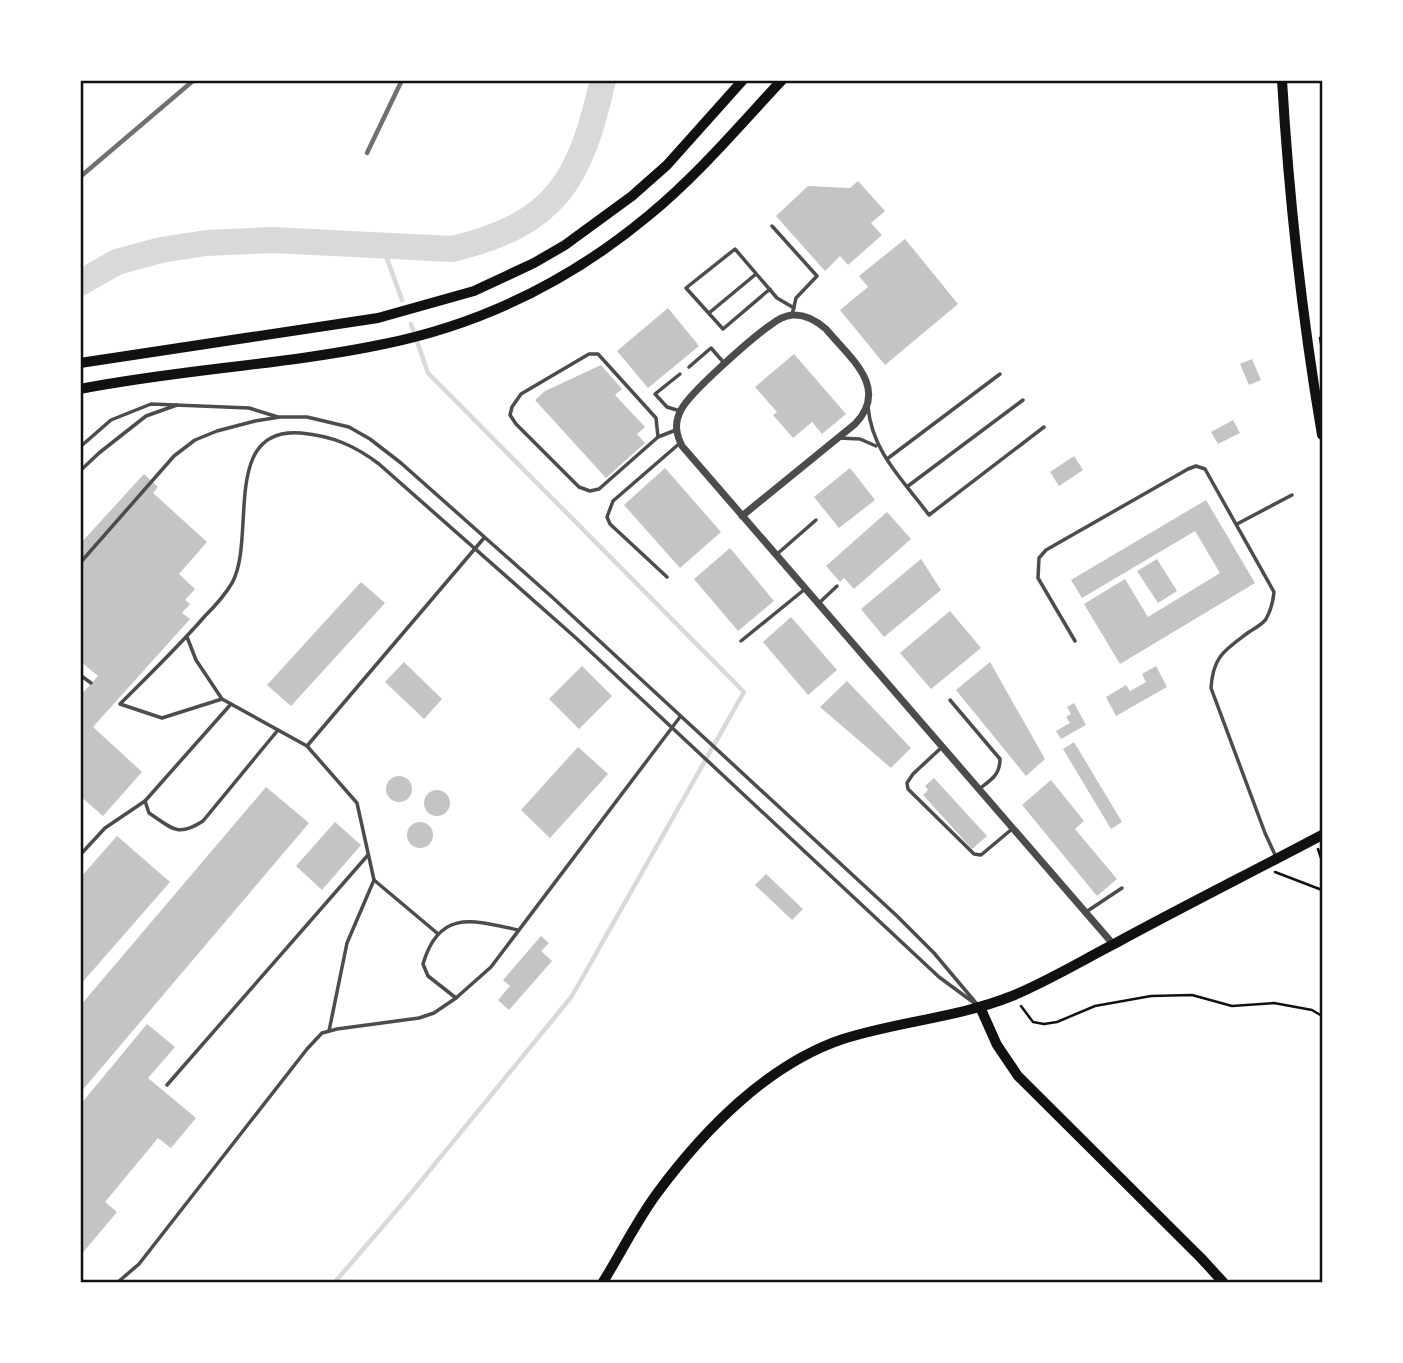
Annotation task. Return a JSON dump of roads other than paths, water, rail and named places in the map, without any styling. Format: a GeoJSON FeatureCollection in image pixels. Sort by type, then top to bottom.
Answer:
{"type":"FeatureCollection","features":[{"type":"Feature","properties":{"kind":"main road"},"geometry":{"type":"LineString","coordinates":[[80,363],[378,318],[474,291],[565,245],[632,196],[667,165],[743,80]]}},
{"type":"Feature","properties":{"kind":"main road"},"geometry":{"type":"LineString","coordinates":[[80,389],[383,344],[449,327],[512,303],[579,267],[649,216],[685,184],[782,80]]}},
{"type":"Feature","properties":{"kind":"main road"},"geometry":{"type":"LineString","coordinates":[[1282,80],[1296,254],[1322,435]]}},
{"type":"Feature","properties":{"kind":"main road"},"geometry":{"type":"LineString","coordinates":[[603,1283],[657,1194],[705,1133],[753,1090],[801,1058],[867,1032],[953,1015],[1013,996],[1322,835]]}},
{"type":"Feature","properties":{"kind":"main road"},"geometry":{"type":"LineString","coordinates":[[980,1007],[997,1045],[1018,1076],[1223,1283]]}},
{"type":"Feature","properties":{"kind":"street"},"geometry":{"type":"LineString","coordinates":[[742,516],[838,438],[863,416],[868,406],[870,397],[866,378],[826,329],[810,318],[793,312],[773,323],[693,394],[680,411],[676,430],[680,442],[742,516],[776,555],[804,589],[1113,944]]}},
{"type":"Feature","properties":{"kind":"lane"},"geometry":{"type":"LineString","coordinates":[[772,226],[817,275],[796,298],[793,312]]}},
{"type":"Feature","properties":{"kind":"lane"},"geometry":{"type":"LineString","coordinates":[[770,289],[723,329],[686,288],[735,249],[793,312]]}},
{"type":"Feature","properties":{"kind":"lane"},"geometry":{"type":"LineString","coordinates":[[709,313],[756,273]]}},
{"type":"Feature","properties":{"kind":"lane"},"geometry":{"type":"LineString","coordinates":[[689,367],[711,348],[726,365]]}},
{"type":"Feature","properties":{"kind":"lane"},"geometry":{"type":"LineString","coordinates":[[658,437],[656,418],[598,354],[590,354],[521,394],[510,415],[516,425],[579,486],[590,491],[599,489],[658,437],[676,430]]}},
{"type":"Feature","properties":{"kind":"lane"},"geometry":{"type":"LineString","coordinates":[[680,374],[655,394],[667,407],[680,411]]}},
{"type":"Feature","properties":{"kind":"lane"},"geometry":{"type":"LineString","coordinates":[[887,459],[1000,374]]}},
{"type":"Feature","properties":{"kind":"lane"},"geometry":{"type":"LineString","coordinates":[[908,486],[1023,400]]}},
{"type":"Feature","properties":{"kind":"lane"},"geometry":{"type":"LineString","coordinates":[[80,447],[111,420],[151,404],[249,408],[280,417]]}},
{"type":"Feature","properties":{"kind":"lane"},"geometry":{"type":"LineString","coordinates":[[80,471],[146,416],[178,404]]}},
{"type":"Feature","properties":{"kind":"lane"},"geometry":{"type":"LineString","coordinates":[[868,406],[869,422],[877,447],[929,515],[1044,427]]}},
{"type":"Feature","properties":{"kind":"lane"},"geometry":{"type":"LineString","coordinates":[[80,563],[174,456],[195,440],[217,431],[280,417],[307,417],[349,428],[370,439],[401,463],[552,597],[897,916],[934,953],[980,1007]]}},
{"type":"Feature","properties":{"kind":"lane"},"geometry":{"type":"LineString","coordinates":[[222,699],[162,718],[120,704],[187,637],[233,581],[239,564],[248,468],[260,445],[279,433],[332,437],[362,451],[576,638],[939,977],[980,1007]]}},
{"type":"Feature","properties":{"kind":"lane"},"geometry":{"type":"LineString","coordinates":[[838,438],[860,439],[877,447]]}},
{"type":"Feature","properties":{"kind":"lane"},"geometry":{"type":"LineString","coordinates":[[667,577],[610,524],[607,517],[613,501],[680,442]]}},
{"type":"Feature","properties":{"kind":"lane"},"geometry":{"type":"LineString","coordinates":[[1075,641],[1038,578],[1039,558],[1046,550],[1196,466],[1205,469],[1274,592],[1272,606],[1265,621],[1226,649],[1218,658],[1212,673],[1211,688],[1277,859]]}},
{"type":"Feature","properties":{"kind":"lane"},"geometry":{"type":"LineString","coordinates":[[1237,524],[1292,495]]}},
{"type":"Feature","properties":{"kind":"lane"},"geometry":{"type":"LineString","coordinates":[[776,555],[816,520]]}},
{"type":"Feature","properties":{"kind":"lane"},"geometry":{"type":"LineString","coordinates":[[307,746],[484,538]]}},
{"type":"Feature","properties":{"kind":"lane"},"geometry":{"type":"LineString","coordinates":[[818,604],[837,586]]}},
{"type":"Feature","properties":{"kind":"lane"},"geometry":{"type":"LineString","coordinates":[[741,641],[804,589]]}},
{"type":"Feature","properties":{"kind":"lane"},"geometry":{"type":"LineString","coordinates":[[187,637],[196,660],[222,699],[307,746],[357,803],[374,880],[437,933]]}},
{"type":"Feature","properties":{"kind":"lane"},"geometry":{"type":"LineString","coordinates":[[80,675],[91,683]]}},
{"type":"Feature","properties":{"kind":"lane"},"geometry":{"type":"LineString","coordinates":[[950,700],[1000,759],[996,776],[979,789]]}},
{"type":"Feature","properties":{"kind":"lane"},"geometry":{"type":"LineString","coordinates":[[80,855],[104,828],[145,801],[230,704]]}},
{"type":"Feature","properties":{"kind":"lane"},"geometry":{"type":"LineString","coordinates":[[118,1283],[139,1264],[307,1049],[322,1034],[419,1018],[434,1013],[456,998],[491,967],[680,717]]}},
{"type":"Feature","properties":{"kind":"lane"},"geometry":{"type":"LineString","coordinates":[[145,801],[149,813],[177,831],[189,830],[202,821],[278,730]]}},
{"type":"Feature","properties":{"kind":"lane"},"geometry":{"type":"LineString","coordinates":[[942,747],[913,774],[907,783],[908,789],[974,854],[981,855],[1013,828]]}},
{"type":"Feature","properties":{"kind":"lane"},"geometry":{"type":"LineString","coordinates":[[167,1085],[368,855]]}},
{"type":"Feature","properties":{"kind":"lane"},"geometry":{"type":"LineString","coordinates":[[329,1031],[347,943],[374,880]]}},
{"type":"Feature","properties":{"kind":"lane"},"geometry":{"type":"LineString","coordinates":[[1086,912],[1122,888]]}},
{"type":"Feature","properties":{"kind":"lane"},"geometry":{"type":"LineString","coordinates":[[456,998],[428,976],[423,964],[426,952],[437,933],[456,922],[518,930]]}},
{"type":"Feature","properties":{"kind":"waterway"},"geometry":{"type":"LineString","coordinates":[[80,283],[117,262],[161,250],[206,243],[272,240],[452,249],[488,239],[517,226],[540,211],[558,193],[573,171],[584,145],[603,80]]}},
{"type":"Feature","properties":{"kind":"waterway"},"geometry":{"type":"LineString","coordinates":[[382,245],[402,300]]}},
{"type":"Feature","properties":{"kind":"waterway"},"geometry":{"type":"LineString","coordinates":[[335,1282],[572,996],[744,692],[428,373],[411,324]]}},
{"type":"Feature","properties":{"kind":"railway"},"geometry":{"type":"LineString","coordinates":[[80,177],[194,80]]}},
{"type":"Feature","properties":{"kind":"railway"},"geometry":{"type":"LineString","coordinates":[[367,153],[402,80]]}}]}
